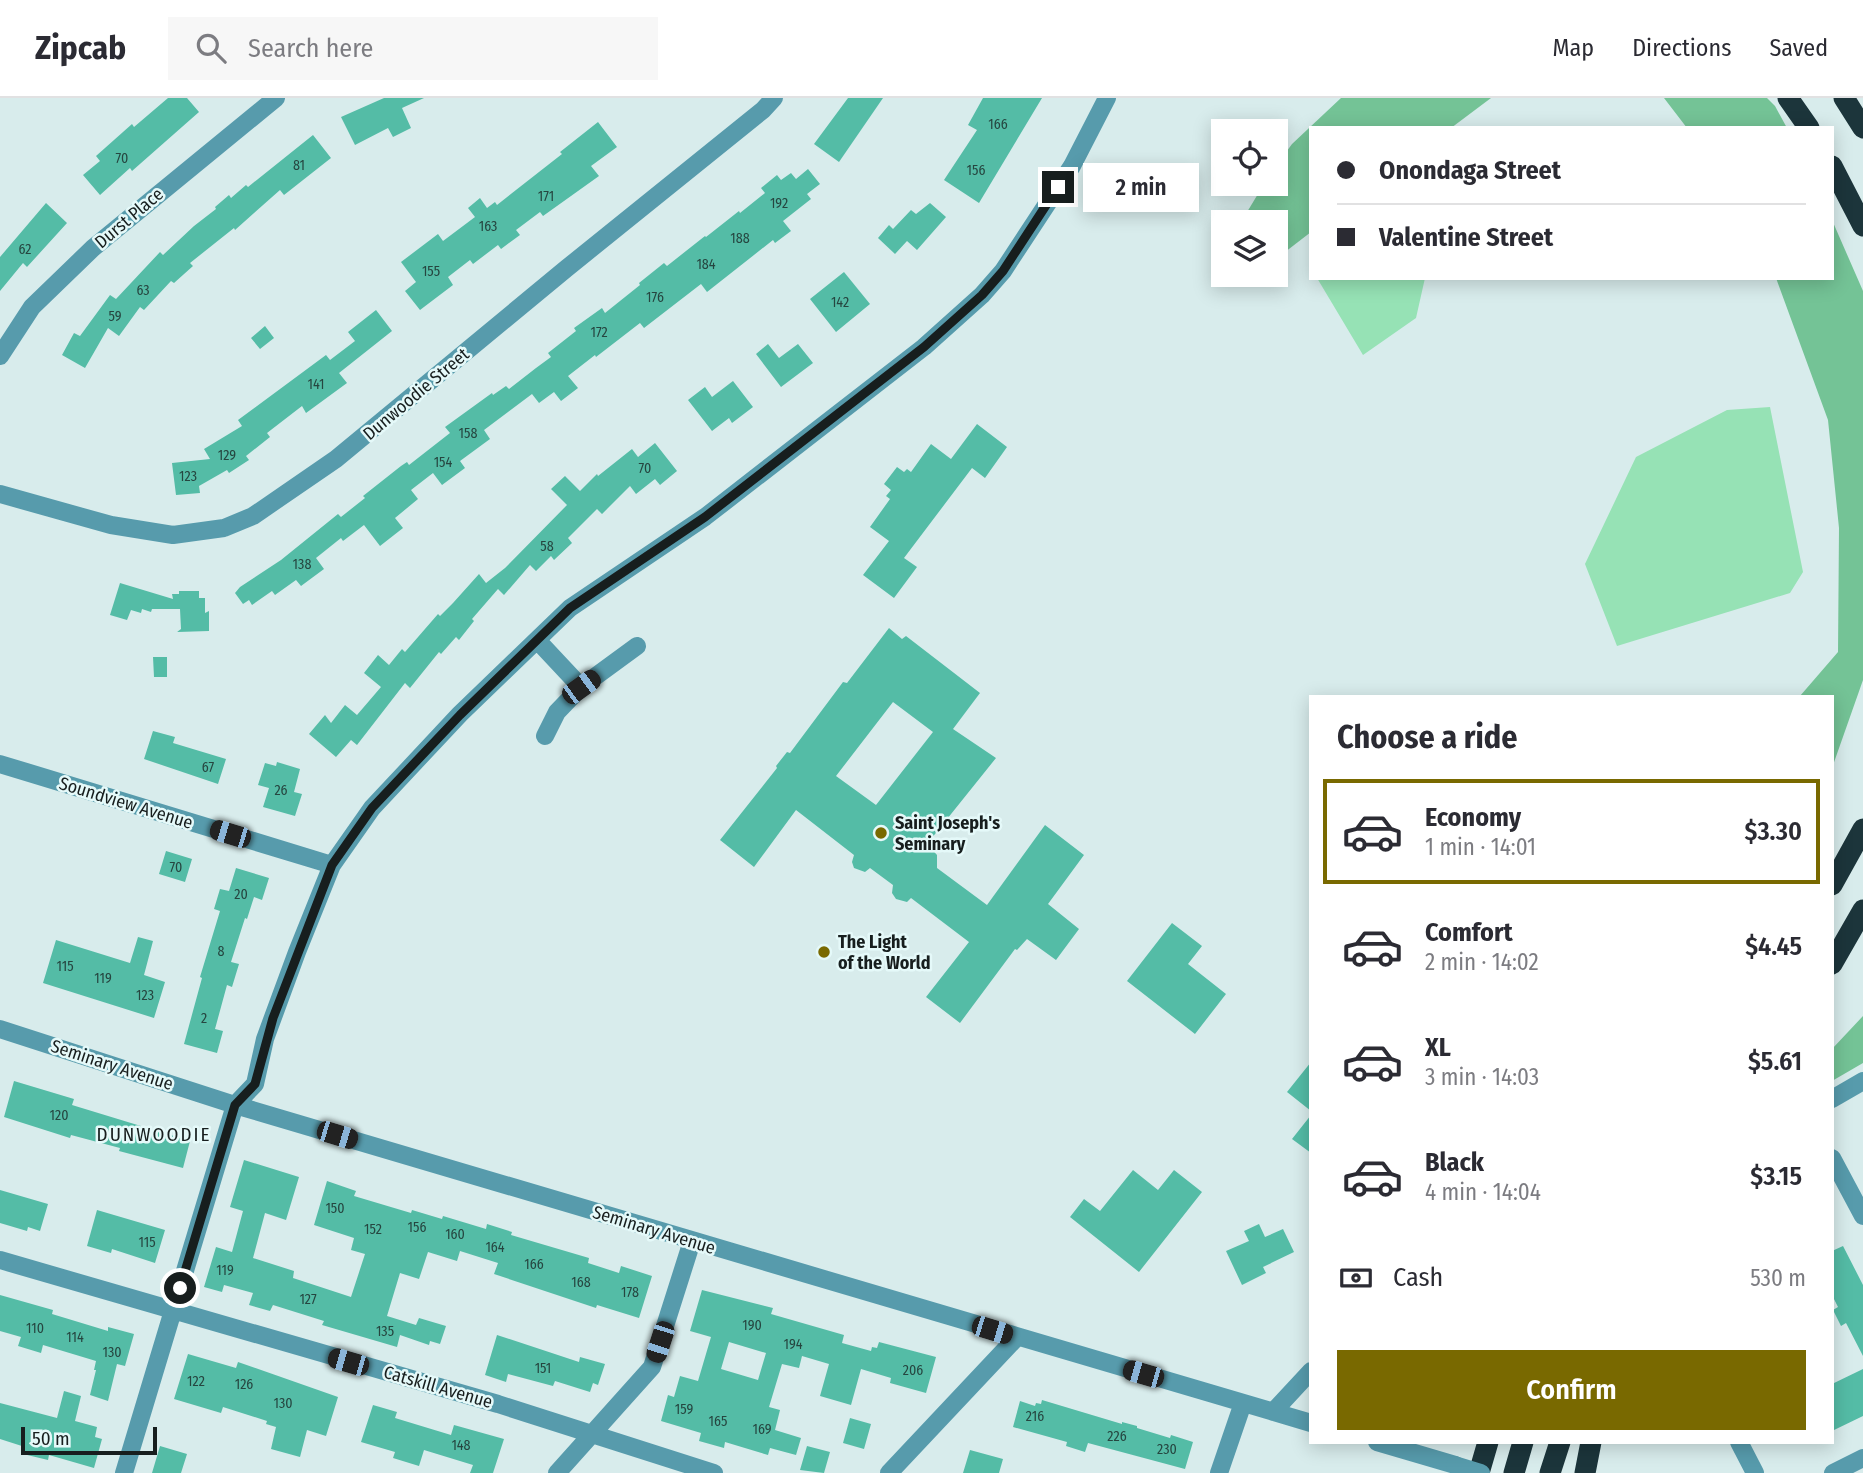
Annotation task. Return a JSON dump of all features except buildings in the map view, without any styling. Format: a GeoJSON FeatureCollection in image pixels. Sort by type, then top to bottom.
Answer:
{"type":"FeatureCollection","features":[{"type":"Feature","properties":{"kind":"highway"},"geometry":{"type":"LineString","coordinates":[[1788,98],[1808,126]]}},
{"type":"Feature","properties":{"kind":"highway"},"geometry":{"type":"LineString","coordinates":[[1844,98],[1863,128]]}},
{"type":"Feature","properties":{"kind":"highway"},"geometry":{"type":"LineString","coordinates":[[1834,170],[1863,226]]}},
{"type":"Feature","properties":{"kind":"highway"},"geometry":{"type":"LineString","coordinates":[[1834,881],[1863,829]]}},
{"type":"Feature","properties":{"kind":"highway"},"geometry":{"type":"LineString","coordinates":[[1834,961],[1863,910]]}},
{"type":"Feature","properties":{"kind":"highway"},"geometry":{"type":"LineString","coordinates":[[1480,1473],[1487,1444]]}},
{"type":"Feature","properties":{"kind":"highway"},"geometry":{"type":"LineString","coordinates":[[1514,1473],[1522,1444]]}},
{"type":"Feature","properties":{"kind":"highway"},"geometry":{"type":"LineString","coordinates":[[1550,1473],[1559,1444]]}},
{"type":"Feature","properties":{"kind":"highway"},"geometry":{"type":"LineString","coordinates":[[1585,1473],[1591,1444]]}},
{"type":"Feature","properties":{"kind":"street","name":"Durst Place"},"geometry":{"type":"LineString","coordinates":[[0,356],[32,307],[93,248],[276,98]]}},
{"type":"Feature","properties":{"kind":"street","name":"Dunwoodie Street"},"geometry":{"type":"LineString","coordinates":[[0,494],[111,525],[173,535],[225,528],[253,516],[336,459],[763,110],[774,98]]}},
{"type":"Feature","properties":{"kind":"street"},"geometry":{"type":"LineString","coordinates":[[124,1473],[235,1105],[255,1084],[273,1018],[332,865],[372,808],[460,715],[570,608],[705,517],[924,347],[982,295],[1003,271],[1072,166],[1107,98]]}},
{"type":"Feature","properties":{"kind":"street"},"geometry":{"type":"LineString","coordinates":[[537,640],[581,687]]}},
{"type":"Feature","properties":{"kind":"street"},"geometry":{"type":"LineString","coordinates":[[545,736],[557,712],[581,687],[637,646]]}},
{"type":"Feature","properties":{"kind":"street","name":"Soundview Avenue"},"geometry":{"type":"LineString","coordinates":[[0,764],[332,865]]}},
{"type":"Feature","properties":{"kind":"street","name":"Seminary Avenue"},"geometry":{"type":"LineString","coordinates":[[0,1029],[235,1105],[1309,1422]]}},
{"type":"Feature","properties":{"kind":"street"},"geometry":{"type":"LineString","coordinates":[[1834,1098],[1863,1081]]}},
{"type":"Feature","properties":{"kind":"street"},"geometry":{"type":"LineString","coordinates":[[1834,1162],[1863,1216]]}},
{"type":"Feature","properties":{"kind":"street"},"geometry":{"type":"LineString","coordinates":[[557,1473],[652,1367],[692,1241]]}},
{"type":"Feature","properties":{"kind":"street","name":"Catskill Avenue"},"geometry":{"type":"LineString","coordinates":[[0,1260],[485,1401],[714,1473]]}},
{"type":"Feature","properties":{"kind":"street"},"geometry":{"type":"LineString","coordinates":[[889,1473],[1017,1337]]}},
{"type":"Feature","properties":{"kind":"street"},"geometry":{"type":"LineString","coordinates":[[1273,1412],[1309,1373]]}},
{"type":"Feature","properties":{"kind":"street"},"geometry":{"type":"LineString","coordinates":[[1219,1473],[1243,1404]]}},
{"type":"Feature","properties":{"kind":"street"},"geometry":{"type":"LineString","coordinates":[[1384,1444],[1480,1473]]}},
{"type":"Feature","properties":{"kind":"street"},"geometry":{"type":"LineString","coordinates":[[1740,1444],[1755,1473]]}},
{"type":"Feature","properties":{"kind":"street"},"geometry":{"type":"LineString","coordinates":[[1833,1473],[1863,1458]]}},
{"type":"Feature","properties":{"kind":"green space"},"geometry":{"type":"Polygon","coordinates":[[[1341,98],[1491,98],[1454,126],[1311,126],[1341,98]]]}},
{"type":"Feature","properties":{"kind":"green space"},"geometry":{"type":"Polygon","coordinates":[[[1664,98],[1767,98],[1775,106],[1786,126],[1685,126],[1664,98]]]}},
{"type":"Feature","properties":{"kind":"green space"},"geometry":{"type":"Polygon","coordinates":[[[1309,128],[1309,234],[1288,250],[1288,210],[1248,210],[1257,196],[1288,196],[1288,150],[1309,128]]]}},
{"type":"Feature","properties":{"kind":"green space"},"geometry":{"type":"Polygon","coordinates":[[[1834,225],[1863,291],[1863,680],[1834,762],[1834,695],[1801,695],[1838,652],[1839,528],[1828,420],[1777,280],[1834,280],[1834,225]]]}},
{"type":"Feature","properties":{"kind":"green space"},"geometry":{"type":"Polygon","coordinates":[[[1318,280],[1425,280],[1416,318],[1363,355],[1318,280]]]}},
{"type":"Feature","properties":{"kind":"green space"},"geometry":{"type":"Polygon","coordinates":[[[1770,407],[1803,572],[1790,593],[1617,646],[1585,564],[1636,457],[1727,410],[1770,407]]]}},
{"type":"Feature","properties":{"kind":"green space"},"geometry":{"type":"Polygon","coordinates":[[[1863,1016],[1863,1063],[1834,1080],[1834,1047],[1863,1016]]]}},
{"type":"Feature","properties":{"kind":"place","name":"Saint Joseph's Seminary"},"geometry":{"type":"Point","coordinates":[881,833]}},
{"type":"Feature","properties":{"kind":"place","name":"The Light of the World"},"geometry":{"type":"Point","coordinates":[824,952]}},
{"type":"Feature","properties":{"kind":"district","name":"DUNWOODIE"},"geometry":{"type":"Point","coordinates":[154,1134]}},
{"type":"Feature","properties":{"kind":"route"},"geometry":{"type":"LineString","coordinates":[[180,1288],[235,1105],[255,1084],[265,1039],[332,865],[372,808],[460,715],[570,608],[705,517],[924,347],[982,295],[1003,271],[1058,187]]}}]}
